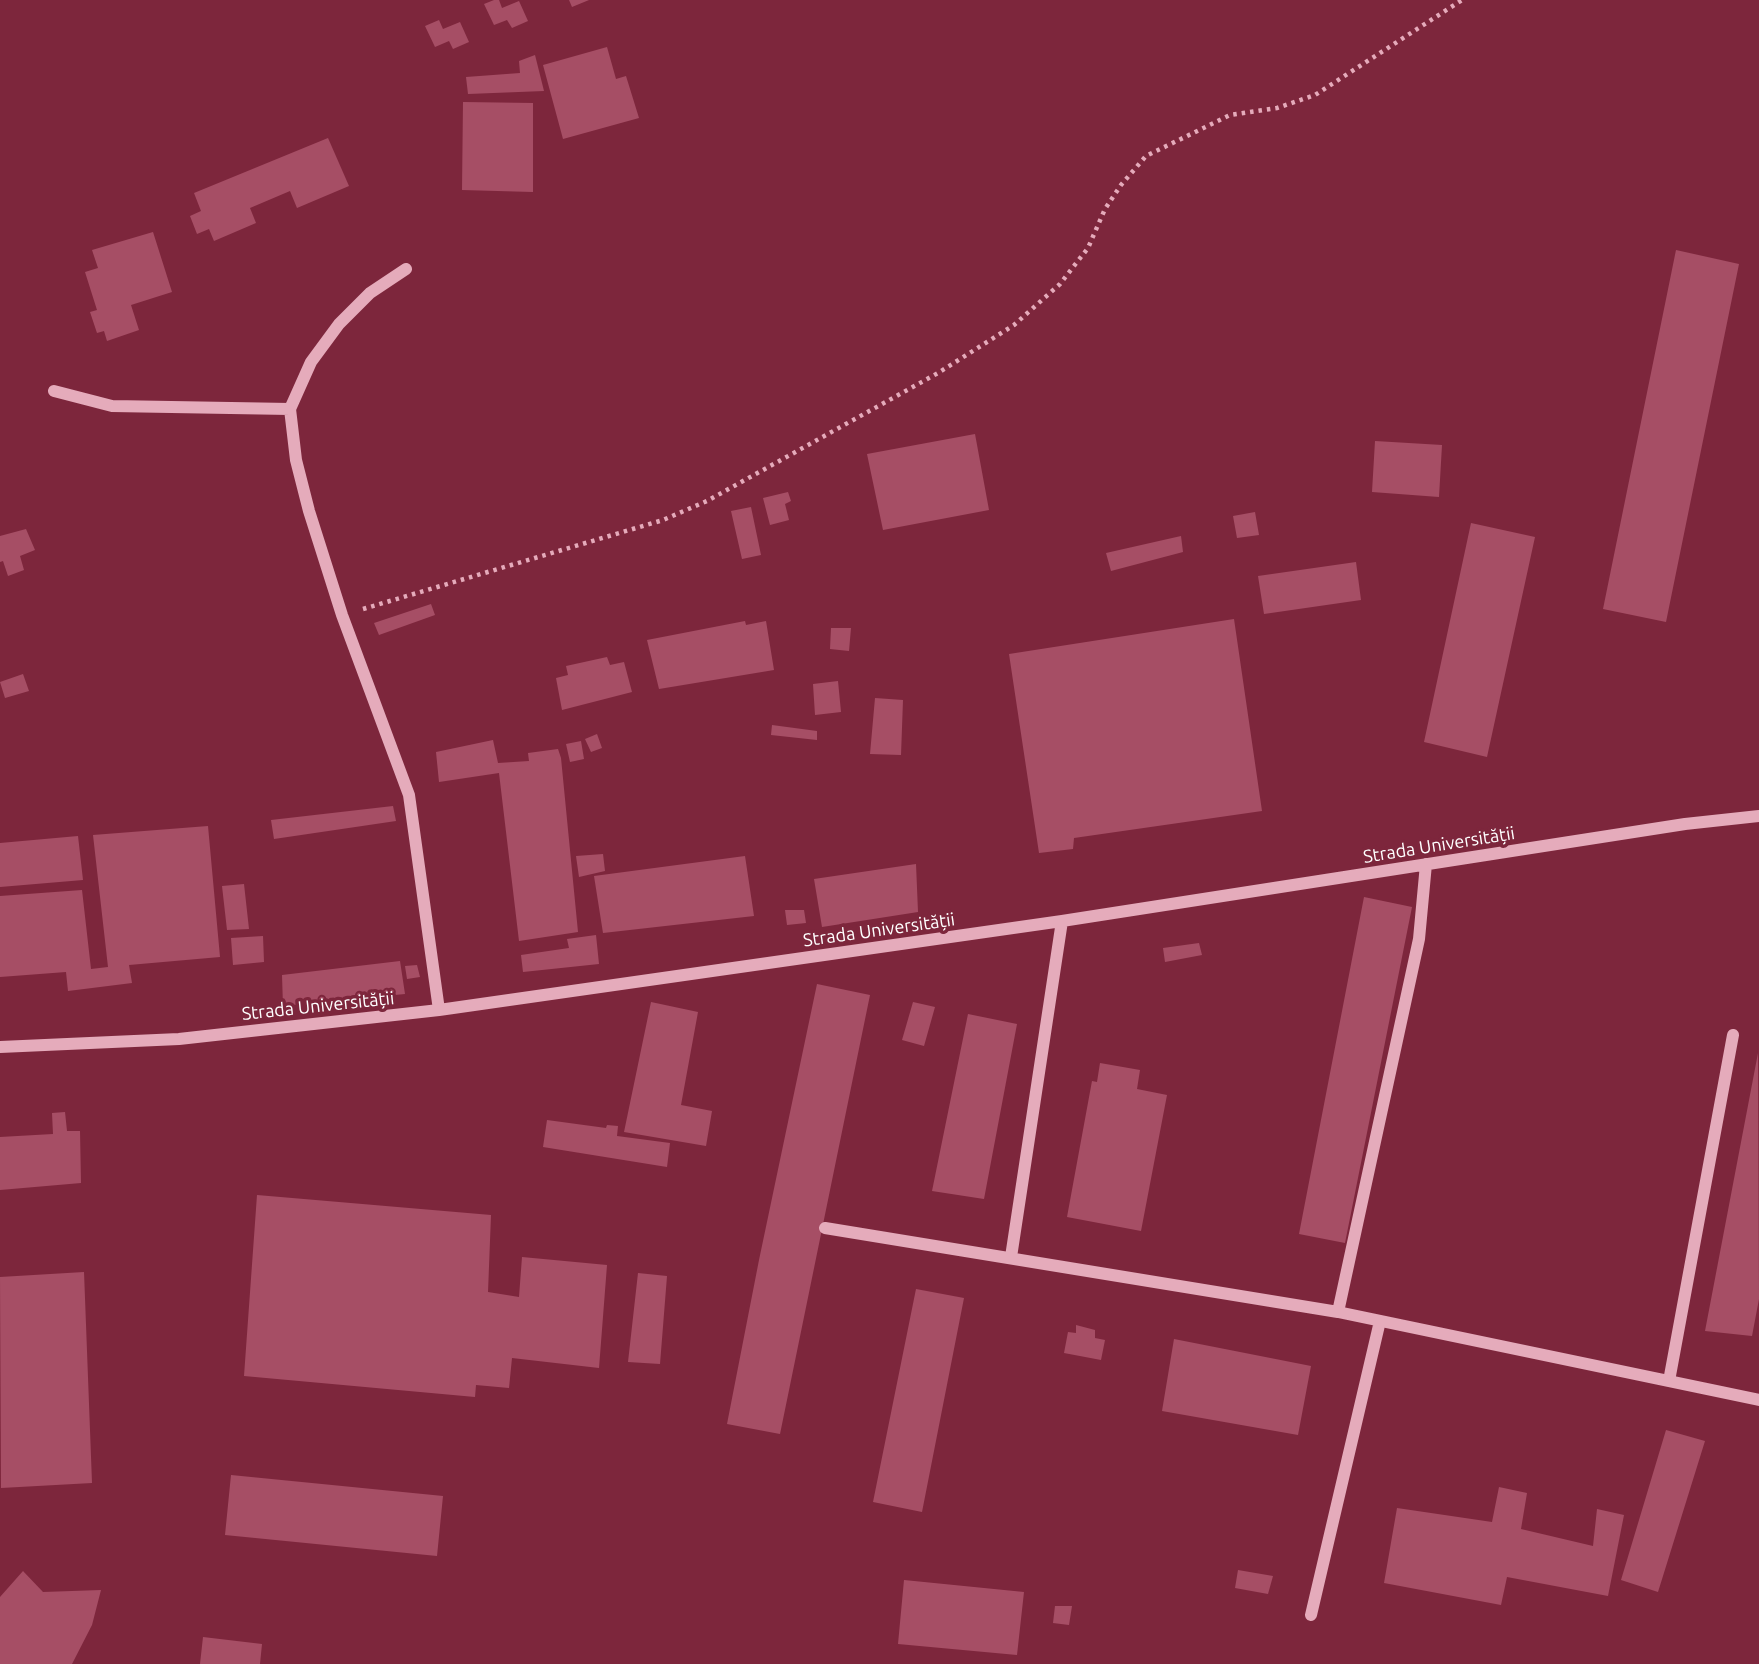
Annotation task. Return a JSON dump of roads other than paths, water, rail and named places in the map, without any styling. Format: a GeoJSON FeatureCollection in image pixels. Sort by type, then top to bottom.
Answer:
{"type":"FeatureCollection","features":[{"type":"Feature","properties":{"kind":"street"},"geometry":{"type":"LineString","coordinates":[[406,269],[370,293],[339,324],[311,362],[290,409],[296,460],[309,511],[342,615],[409,796],[439,1010]]}},
{"type":"Feature","properties":{"kind":"street"},"geometry":{"type":"LineString","coordinates":[[54,391],[112,406],[290,409]]}},
{"type":"Feature","properties":{"kind":"street","name":"Strada Universității"},"geometry":{"type":"LineString","coordinates":[[0,1047],[179,1039],[439,1010],[1062,921],[1685,824],[1759,816]]}},
{"type":"Feature","properties":{"kind":"street"},"geometry":{"type":"LineString","coordinates":[[1338,1312],[1419,939],[1426,864]]}},
{"type":"Feature","properties":{"kind":"street"},"geometry":{"type":"LineString","coordinates":[[1012,1257],[1062,921]]}},
{"type":"Feature","properties":{"kind":"street"},"geometry":{"type":"LineString","coordinates":[[1669,1381],[1733,1035]]}},
{"type":"Feature","properties":{"kind":"street"},"geometry":{"type":"LineString","coordinates":[[825,1228],[1338,1312],[1759,1400]]}},
{"type":"Feature","properties":{"kind":"street"},"geometry":{"type":"LineString","coordinates":[[1311,1615],[1380,1321]]}}]}
